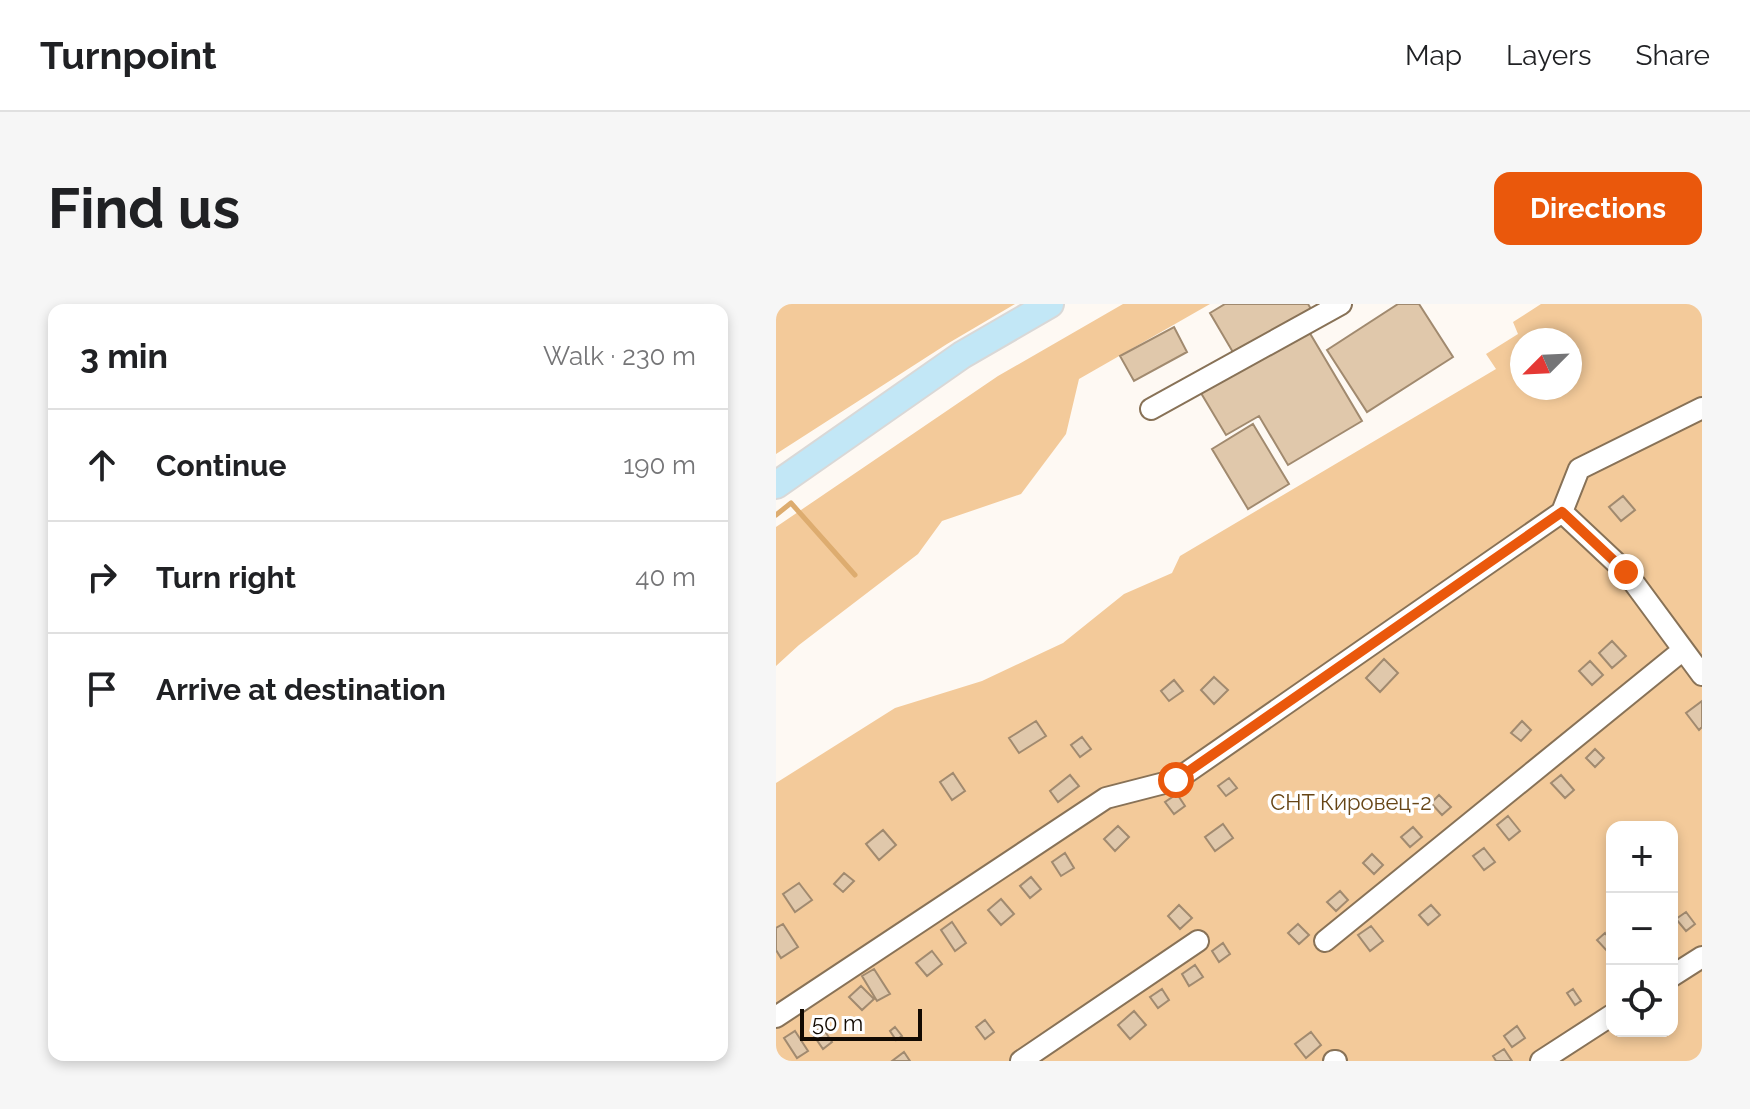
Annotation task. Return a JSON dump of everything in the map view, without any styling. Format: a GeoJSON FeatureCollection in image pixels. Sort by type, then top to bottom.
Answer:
{"type":"FeatureCollection","features":[{"type":"Feature","properties":{"kind":"main road"},"geometry":{"type":"LineString","coordinates":[[776,485],[962,355],[1050,304]]}},
{"type":"Feature","properties":{"kind":"street"},"geometry":{"type":"LineString","coordinates":[[1151,409],[1341,304]]}},
{"type":"Feature","properties":{"kind":"street"},"geometry":{"type":"LineString","coordinates":[[776,1017],[1106,798],[1176,780],[1562,512],[1579,469],[1702,408]]}},
{"type":"Feature","properties":{"kind":"street"},"geometry":{"type":"LineString","coordinates":[[1562,512],[1626,572],[1683,650],[1700,668]]}},
{"type":"Feature","properties":{"kind":"street"},"geometry":{"type":"LineString","coordinates":[[1325,941],[1683,650]]}},
{"type":"Feature","properties":{"kind":"street"},"geometry":{"type":"LineString","coordinates":[[1021,1061],[1198,941]]}},
{"type":"Feature","properties":{"kind":"street"},"geometry":{"type":"LineString","coordinates":[[1678,972],[1702,957]]}},
{"type":"Feature","properties":{"kind":"street"},"geometry":{"type":"LineString","coordinates":[[1541,1061],[1606,1019]]}},
{"type":"Feature","properties":{"kind":"green space"},"geometry":{"type":"Polygon","coordinates":[[[776,304],[1015,304],[776,454],[776,304]]]}},
{"type":"Feature","properties":{"kind":"green space"},"geometry":{"type":"Polygon","coordinates":[[[1123,304],[1210,304],[1079,379],[1066,434],[1021,494],[942,521],[918,554],[776,666],[776,527],[998,376],[1123,304]]]}},
{"type":"Feature","properties":{"kind":"green space","name":"СНТ Кировец-2"},"geometry":{"type":"Polygon","coordinates":[[[1541,304],[1702,304],[1702,1061],[776,1061],[776,783],[895,708],[982,681],[1063,643],[1124,594],[1172,573],[1180,556],[1496,369],[1486,354],[1510,339],[1510,400],[1582,400],[1582,328],[1516,328],[1513,322],[1541,304]]]}},
{"type":"Feature","properties":{"kind":"building"},"geometry":{"type":"Polygon","coordinates":[[[1225,304],[1308,304],[1311,309],[1234,354],[1210,313],[1225,304]]]}},
{"type":"Feature","properties":{"kind":"building"},"geometry":{"type":"Polygon","coordinates":[[[1398,304],[1419,304],[1453,357],[1367,412],[1327,350],[1398,304]]]}},
{"type":"Feature","properties":{"kind":"building"},"geometry":{"type":"Polygon","coordinates":[[[1305,325],[1362,421],[1288,465],[1259,416],[1226,435],[1198,388],[1305,325]]]}},
{"type":"Feature","properties":{"kind":"building"},"geometry":{"type":"Polygon","coordinates":[[[1174,327],[1187,352],[1134,381],[1120,356],[1174,327]]]}},
{"type":"Feature","properties":{"kind":"building"},"geometry":{"type":"Polygon","coordinates":[[[1253,424],[1289,484],[1248,509],[1212,449],[1253,424]]]}},
{"type":"Feature","properties":{"kind":"building"},"geometry":{"type":"Polygon","coordinates":[[[1623,496],[1635,510],[1621,521],[1609,507],[1623,496]]]}},
{"type":"Feature","properties":{"kind":"building"},"geometry":{"type":"Polygon","coordinates":[[[1612,641],[1626,656],[1612,668],[1599,653],[1612,641]]]}},
{"type":"Feature","properties":{"kind":"building"},"geometry":{"type":"Polygon","coordinates":[[[1384,659],[1398,673],[1380,692],[1366,678],[1384,659]]]}},
{"type":"Feature","properties":{"kind":"building"},"geometry":{"type":"Polygon","coordinates":[[[1590,661],[1603,675],[1592,685],[1579,671],[1590,661]]]}},
{"type":"Feature","properties":{"kind":"building"},"geometry":{"type":"Polygon","coordinates":[[[1214,677],[1228,690],[1214,704],[1201,690],[1214,677]]]}},
{"type":"Feature","properties":{"kind":"building"},"geometry":{"type":"Polygon","coordinates":[[[1174,680],[1183,691],[1169,701],[1161,691],[1174,680]]]}},
{"type":"Feature","properties":{"kind":"building"},"geometry":{"type":"Polygon","coordinates":[[[1702,701],[1702,727],[1699,730],[1686,713],[1702,701]]]}},
{"type":"Feature","properties":{"kind":"building"},"geometry":{"type":"Polygon","coordinates":[[[1036,721],[1046,736],[1019,753],[1009,738],[1036,721]]]}},
{"type":"Feature","properties":{"kind":"building"},"geometry":{"type":"Polygon","coordinates":[[[1522,721],[1531,730],[1521,741],[1511,733],[1522,721]]]}},
{"type":"Feature","properties":{"kind":"building"},"geometry":{"type":"Polygon","coordinates":[[[1082,737],[1091,749],[1080,757],[1071,745],[1082,737]]]}},
{"type":"Feature","properties":{"kind":"building"},"geometry":{"type":"Polygon","coordinates":[[[1595,749],[1604,758],[1595,767],[1586,758],[1595,749]]]}},
{"type":"Feature","properties":{"kind":"building"},"geometry":{"type":"Polygon","coordinates":[[[953,773],[965,791],[952,800],[940,782],[953,773]]]}},
{"type":"Feature","properties":{"kind":"building"},"geometry":{"type":"Polygon","coordinates":[[[1070,775],[1079,786],[1058,802],[1050,791],[1070,775]]]}},
{"type":"Feature","properties":{"kind":"building"},"geometry":{"type":"Polygon","coordinates":[[[1561,775],[1574,790],[1565,798],[1551,783],[1561,775]]]}},
{"type":"Feature","properties":{"kind":"building"},"geometry":{"type":"Polygon","coordinates":[[[1229,778],[1237,788],[1226,796],[1218,786],[1229,778]]]}},
{"type":"Feature","properties":{"kind":"building"},"geometry":{"type":"Polygon","coordinates":[[[1177,794],[1185,806],[1174,814],[1165,802],[1177,794]]]}},
{"type":"Feature","properties":{"kind":"building"},"geometry":{"type":"Polygon","coordinates":[[[1439,795],[1451,807],[1442,815],[1431,803],[1439,795]]]}},
{"type":"Feature","properties":{"kind":"building"},"geometry":{"type":"Polygon","coordinates":[[[1508,816],[1520,831],[1509,840],[1497,825],[1508,816]]]}},
{"type":"Feature","properties":{"kind":"building"},"geometry":{"type":"Polygon","coordinates":[[[1223,824],[1233,838],[1215,851],[1205,837],[1223,824]]]}},
{"type":"Feature","properties":{"kind":"building"},"geometry":{"type":"Polygon","coordinates":[[[1118,826],[1129,837],[1115,851],[1104,839],[1118,826]]]}},
{"type":"Feature","properties":{"kind":"building"},"geometry":{"type":"Polygon","coordinates":[[[1413,827],[1422,837],[1410,847],[1401,837],[1413,827]]]}},
{"type":"Feature","properties":{"kind":"building"},"geometry":{"type":"Polygon","coordinates":[[[883,830],[896,845],[879,860],[866,844],[883,830]]]}},
{"type":"Feature","properties":{"kind":"building"},"geometry":{"type":"Polygon","coordinates":[[[1484,848],[1495,862],[1484,870],[1473,856],[1484,848]]]}},
{"type":"Feature","properties":{"kind":"building"},"geometry":{"type":"Polygon","coordinates":[[[1065,853],[1074,868],[1061,876],[1052,862],[1065,853]]]}},
{"type":"Feature","properties":{"kind":"building"},"geometry":{"type":"Polygon","coordinates":[[[1372,854],[1383,865],[1374,874],[1363,863],[1372,854]]]}},
{"type":"Feature","properties":{"kind":"building"},"geometry":{"type":"Polygon","coordinates":[[[844,873],[854,881],[843,892],[834,884],[844,873]]]}},
{"type":"Feature","properties":{"kind":"building"},"geometry":{"type":"Polygon","coordinates":[[[1031,877],[1041,889],[1030,898],[1020,886],[1031,877]]]}},
{"type":"Feature","properties":{"kind":"building"},"geometry":{"type":"Polygon","coordinates":[[[799,883],[812,900],[795,912],[783,894],[799,883]]]}},
{"type":"Feature","properties":{"kind":"building"},"geometry":{"type":"Polygon","coordinates":[[[1340,891],[1348,900],[1336,911],[1327,902],[1340,891]]]}},
{"type":"Feature","properties":{"kind":"building"},"geometry":{"type":"Polygon","coordinates":[[[1001,899],[1014,914],[1001,925],[988,910],[1001,899]]]}},
{"type":"Feature","properties":{"kind":"building"},"geometry":{"type":"Polygon","coordinates":[[[1179,905],[1192,918],[1180,929],[1168,916],[1179,905]]]}},
{"type":"Feature","properties":{"kind":"building"},"geometry":{"type":"Polygon","coordinates":[[[1431,905],[1440,915],[1428,925],[1419,915],[1431,905]]]}},
{"type":"Feature","properties":{"kind":"building"},"geometry":{"type":"Polygon","coordinates":[[[1686,912],[1695,924],[1686,931],[1678,918],[1686,912]]]}},
{"type":"Feature","properties":{"kind":"building"},"geometry":{"type":"Polygon","coordinates":[[[952,922],[966,943],[955,951],[941,930],[952,922]]]}},
{"type":"Feature","properties":{"kind":"building"},"geometry":{"type":"Polygon","coordinates":[[[783,924],[798,947],[781,958],[776,950],[776,928],[783,924]]]}},
{"type":"Feature","properties":{"kind":"building"},"geometry":{"type":"Polygon","coordinates":[[[1298,924],[1309,935],[1299,944],[1288,933],[1298,924]]]}},
{"type":"Feature","properties":{"kind":"building"},"geometry":{"type":"Polygon","coordinates":[[[1371,926],[1383,941],[1370,951],[1358,935],[1371,926]]]}},
{"type":"Feature","properties":{"kind":"building"},"geometry":{"type":"Polygon","coordinates":[[[1605,933],[1606,950],[1597,940],[1605,933]]]}},
{"type":"Feature","properties":{"kind":"building"},"geometry":{"type":"Polygon","coordinates":[[[1223,943],[1230,954],[1219,962],[1212,951],[1223,943]]]}},
{"type":"Feature","properties":{"kind":"building"},"geometry":{"type":"Polygon","coordinates":[[[932,951],[942,964],[927,976],[916,963],[932,951]]]}},
{"type":"Feature","properties":{"kind":"building"},"geometry":{"type":"Polygon","coordinates":[[[1195,965],[1203,977],[1189,986],[1182,974],[1195,965]]]}},
{"type":"Feature","properties":{"kind":"building"},"geometry":{"type":"Polygon","coordinates":[[[874,969],[890,994],[877,1001],[862,976],[874,969]]]}},
{"type":"Feature","properties":{"kind":"building"},"geometry":{"type":"Polygon","coordinates":[[[861,986],[874,999],[862,1010],[849,997],[861,986]]]}},
{"type":"Feature","properties":{"kind":"building"},"geometry":{"type":"Polygon","coordinates":[[[1162,989],[1169,1000],[1158,1008],[1150,997],[1162,989]]]}},
{"type":"Feature","properties":{"kind":"building"},"geometry":{"type":"Polygon","coordinates":[[[1573,989],[1581,1001],[1575,1005],[1567,993],[1573,989]]]}},
{"type":"Feature","properties":{"kind":"building"},"geometry":{"type":"Polygon","coordinates":[[[1134,1011],[1146,1025],[1130,1039],[1118,1025],[1134,1011]]]}},
{"type":"Feature","properties":{"kind":"building"},"geometry":{"type":"Polygon","coordinates":[[[985,1020],[994,1032],[985,1039],[976,1027],[985,1020]]]}},
{"type":"Feature","properties":{"kind":"building"},"geometry":{"type":"Polygon","coordinates":[[[1517,1026],[1525,1038],[1512,1047],[1504,1036],[1517,1026]]]}},
{"type":"Feature","properties":{"kind":"building"},"geometry":{"type":"Polygon","coordinates":[[[822,1027],[832,1042],[823,1049],[812,1033],[822,1027]]]}},
{"type":"Feature","properties":{"kind":"building"},"geometry":{"type":"Polygon","coordinates":[[[895,1027],[902,1036],[896,1040],[890,1031],[895,1027]]]}},
{"type":"Feature","properties":{"kind":"building"},"geometry":{"type":"Polygon","coordinates":[[[795,1031],[808,1051],[797,1058],[784,1038],[795,1031]]]}},
{"type":"Feature","properties":{"kind":"building"},"geometry":{"type":"Polygon","coordinates":[[[1311,1032],[1321,1045],[1306,1058],[1295,1044],[1311,1032]]]}},
{"type":"Feature","properties":{"kind":"building"},"geometry":{"type":"Polygon","coordinates":[[[1504,1049],[1512,1061],[1496,1061],[1493,1056],[1504,1049]]]}},
{"type":"Feature","properties":{"kind":"building"},"geometry":{"type":"Polygon","coordinates":[[[904,1052],[910,1061],[892,1061],[904,1052]]]}},
{"type":"Feature","properties":{"kind":"waterway"},"geometry":{"type":"LineString","coordinates":[[776,515],[791,503],[855,575]]}},
{"type":"Feature","properties":{"kind":"route"},"geometry":{"type":"LineString","coordinates":[[1176,780],[1562,512],[1626,572]]}}]}
